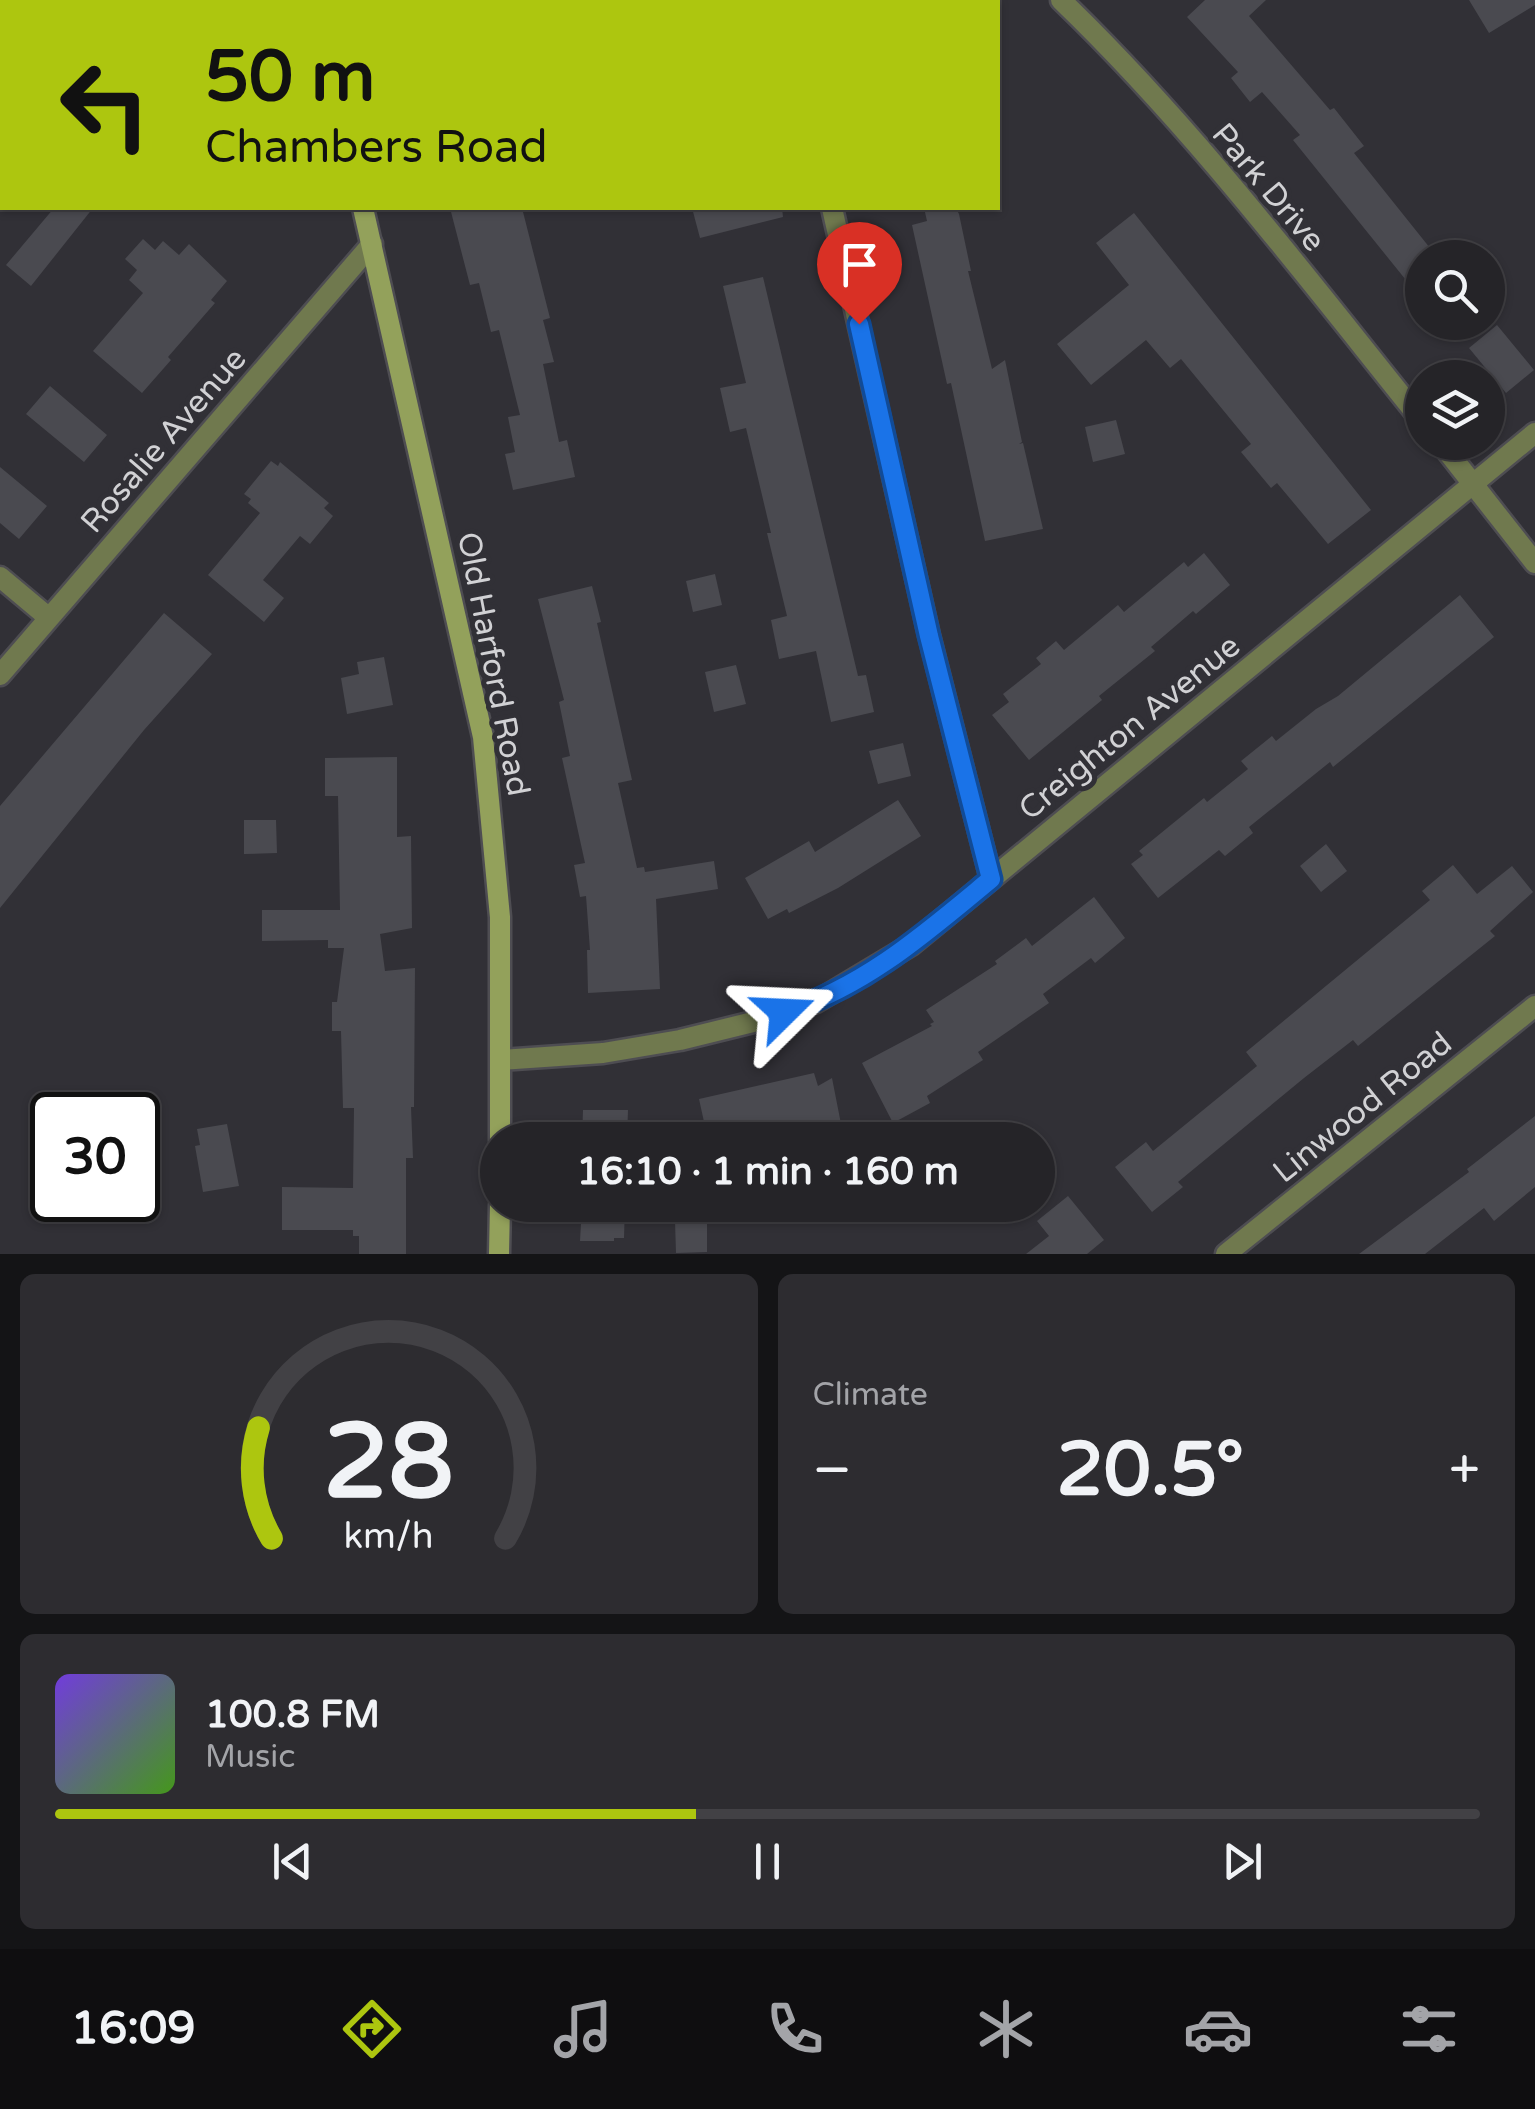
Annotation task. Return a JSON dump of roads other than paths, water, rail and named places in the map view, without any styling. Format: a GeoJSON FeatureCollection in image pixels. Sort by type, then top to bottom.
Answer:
{"type":"FeatureCollection","features":[{"type":"Feature","properties":{"kind":"street","name":"Park Drive"},"geometry":{"type":"LineString","coordinates":[[1061,0],[1096,34],[1228,184],[1405,400]]}},
{"type":"Feature","properties":{"kind":"street","name":"Old Harford Road"},"geometry":{"type":"LineString","coordinates":[[364,210],[483,737],[499,902],[500,1122]]}},
{"type":"Feature","properties":{"kind":"street"},"geometry":{"type":"LineString","coordinates":[[832,210],[929,636],[991,879]]}},
{"type":"Feature","properties":{"kind":"street","name":"Rosalie Avenue"},"geometry":{"type":"LineString","coordinates":[[0,675],[372,244]]}},
{"type":"Feature","properties":{"kind":"street","name":"Creighton Avenue"},"geometry":{"type":"LineString","coordinates":[[501,1060],[603,1053],[680,1040],[816,1002],[912,946],[1535,433]]}},
{"type":"Feature","properties":{"kind":"street"},"geometry":{"type":"LineString","coordinates":[[1454,460],[1535,563]]}},
{"type":"Feature","properties":{"kind":"street"},"geometry":{"type":"LineString","coordinates":[[0,577],[48,618]]}},
{"type":"Feature","properties":{"kind":"street","name":"Linwood Road"},"geometry":{"type":"LineString","coordinates":[[1226,1254],[1535,1006]]}},
{"type":"Feature","properties":{"kind":"street"},"geometry":{"type":"LineString","coordinates":[[499,1254],[500,1222]]}}]}
